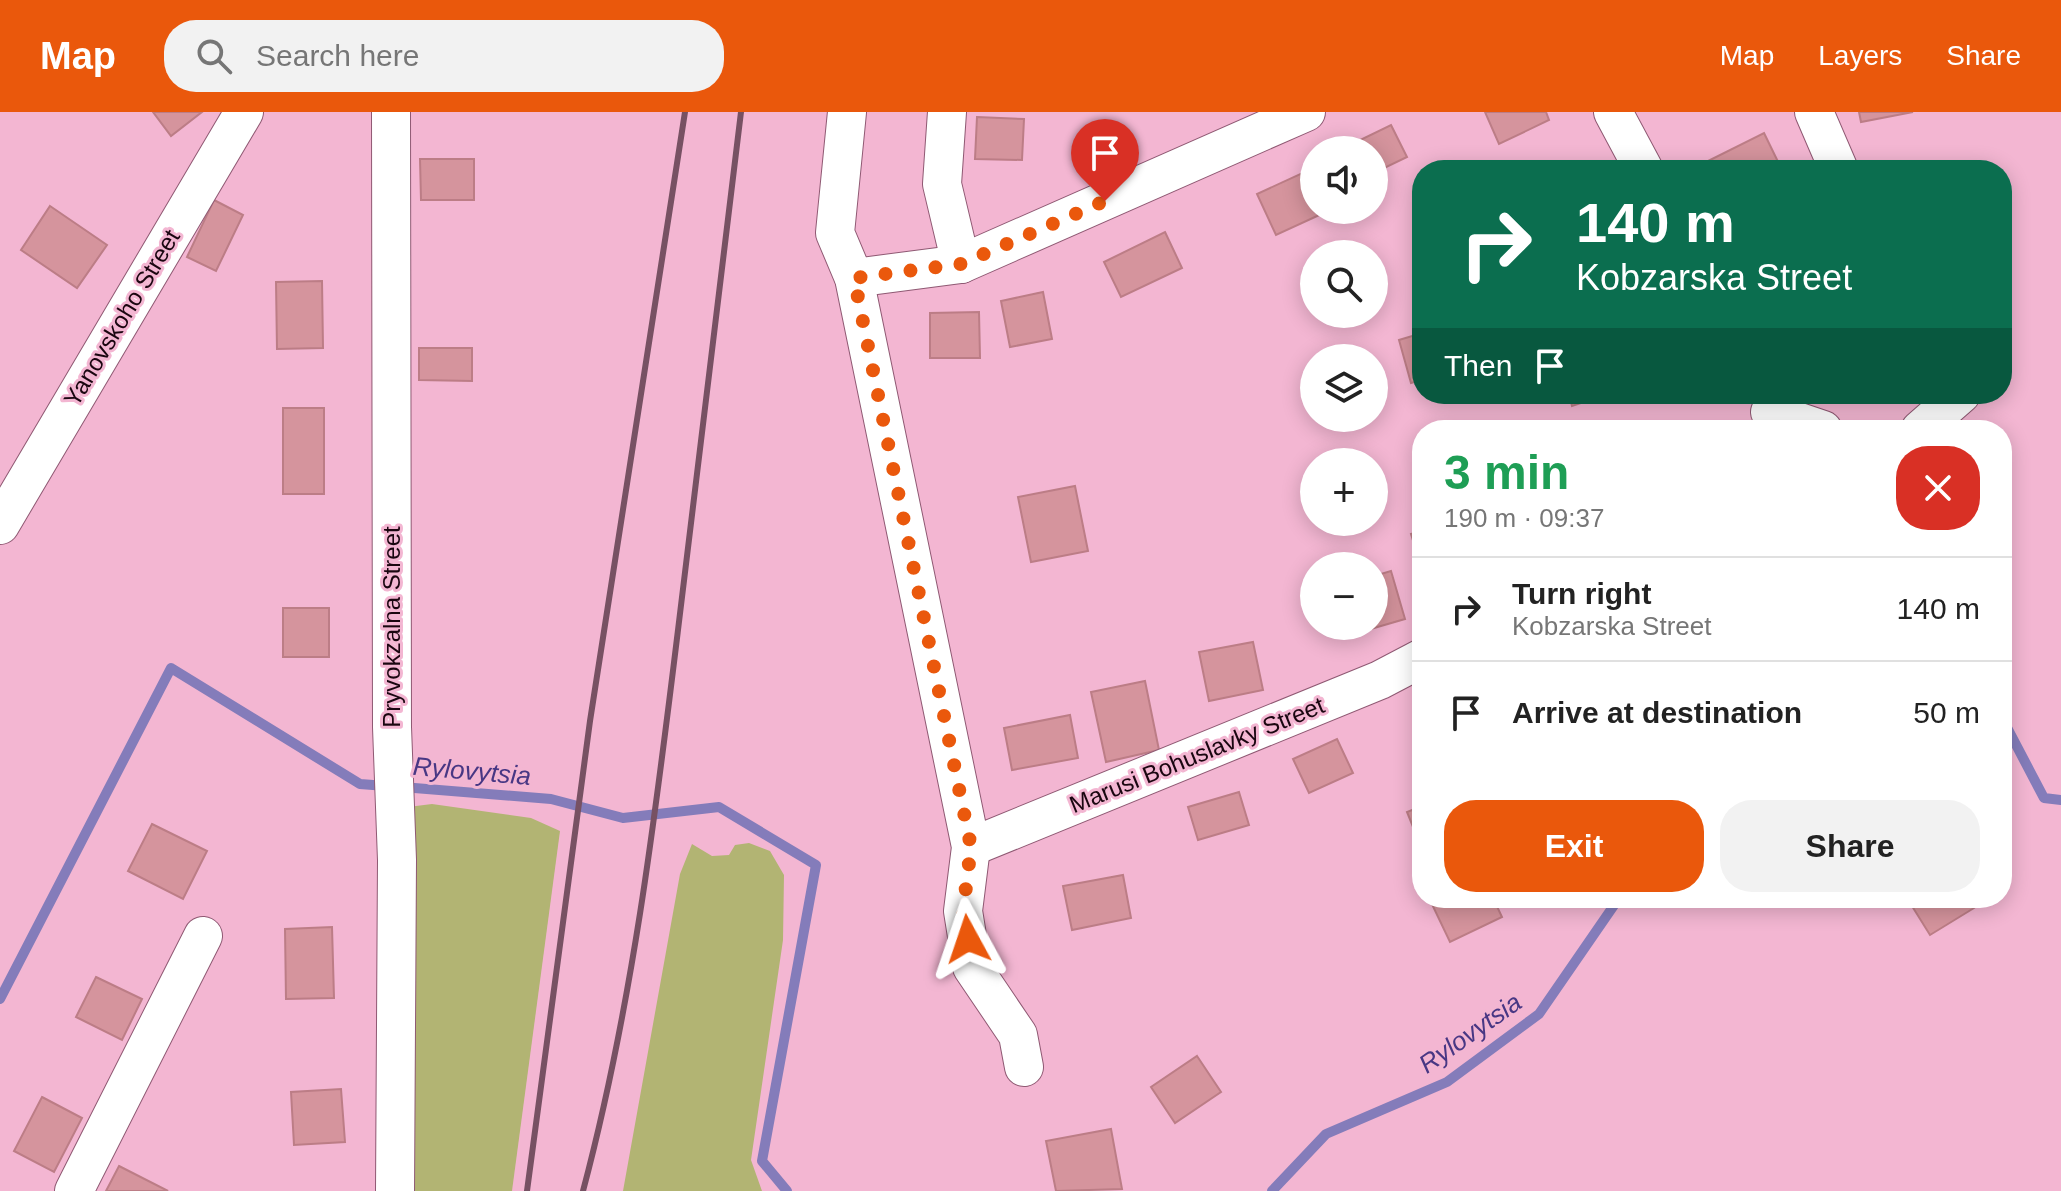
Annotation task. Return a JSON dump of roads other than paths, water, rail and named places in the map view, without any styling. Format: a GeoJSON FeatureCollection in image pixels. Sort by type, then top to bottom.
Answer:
{"type":"FeatureCollection","features":[{"type":"Feature","properties":{"kind":"street","name":"Yanovskoho Street"},"geometry":{"type":"LineString","coordinates":[[0,525],[244,112]]}},
{"type":"Feature","properties":{"kind":"street"},"geometry":{"type":"LineString","coordinates":[[847,112],[835,233],[854,278],[971,847],[963,911],[972,967],[1018,1035],[1024,1067]]}},
{"type":"Feature","properties":{"kind":"street"},"geometry":{"type":"LineString","coordinates":[[947,112],[942,184],[961,264]]}},
{"type":"Feature","properties":{"kind":"street"},"geometry":{"type":"LineString","coordinates":[[854,278],[961,264],[1306,112]]}},
{"type":"Feature","properties":{"kind":"street"},"geometry":{"type":"LineString","coordinates":[[1613,112],[1639,160]]}},
{"type":"Feature","properties":{"kind":"street"},"geometry":{"type":"LineString","coordinates":[[1814,112],[1835,160]]}},
{"type":"Feature","properties":{"kind":"street","name":"Pryvokzalna Street"},"geometry":{"type":"LineString","coordinates":[[382,115],[397,860],[395,1191]]}},
{"type":"Feature","properties":{"kind":"street"},"geometry":{"type":"LineString","coordinates":[[1936,420],[1951,404]]}},
{"type":"Feature","properties":{"kind":"street"},"geometry":{"type":"LineString","coordinates":[[1759,412],[1787,420]]}},
{"type":"Feature","properties":{"kind":"street","name":"Marusi Bohuslavky Street"},"geometry":{"type":"LineString","coordinates":[[971,847],[1380,680],[1412,663]]}},
{"type":"Feature","properties":{"kind":"street"},"geometry":{"type":"LineString","coordinates":[[74,1191],[203,936]]}},
{"type":"Feature","properties":{"kind":"waterway","name":"Rylovytsia"},"geometry":{"type":"LineString","coordinates":[[0,999],[171,668],[360,784],[386,786]]}},
{"type":"Feature","properties":{"kind":"waterway","name":"Rylovytsia"},"geometry":{"type":"LineString","coordinates":[[2012,737],[2044,798],[2061,800]]}},
{"type":"Feature","properties":{"kind":"waterway","name":"Rylovytsia"},"geometry":{"type":"LineString","coordinates":[[402,787],[551,799],[623,818],[719,807],[816,865],[762,1161],[787,1191]]}},
{"type":"Feature","properties":{"kind":"waterway","name":"Rylovytsia"},"geometry":{"type":"LineString","coordinates":[[1272,1191],[1326,1134],[1447,1082],[1539,1014],[1612,908]]}},
{"type":"Feature","properties":{"kind":"railway"},"geometry":{"type":"LineString","coordinates":[[527,1191],[590,721],[685,112]]}},
{"type":"Feature","properties":{"kind":"railway"},"geometry":{"type":"LineString","coordinates":[[583,1191],[629,982],[651,842],[741,112]]}}]}
